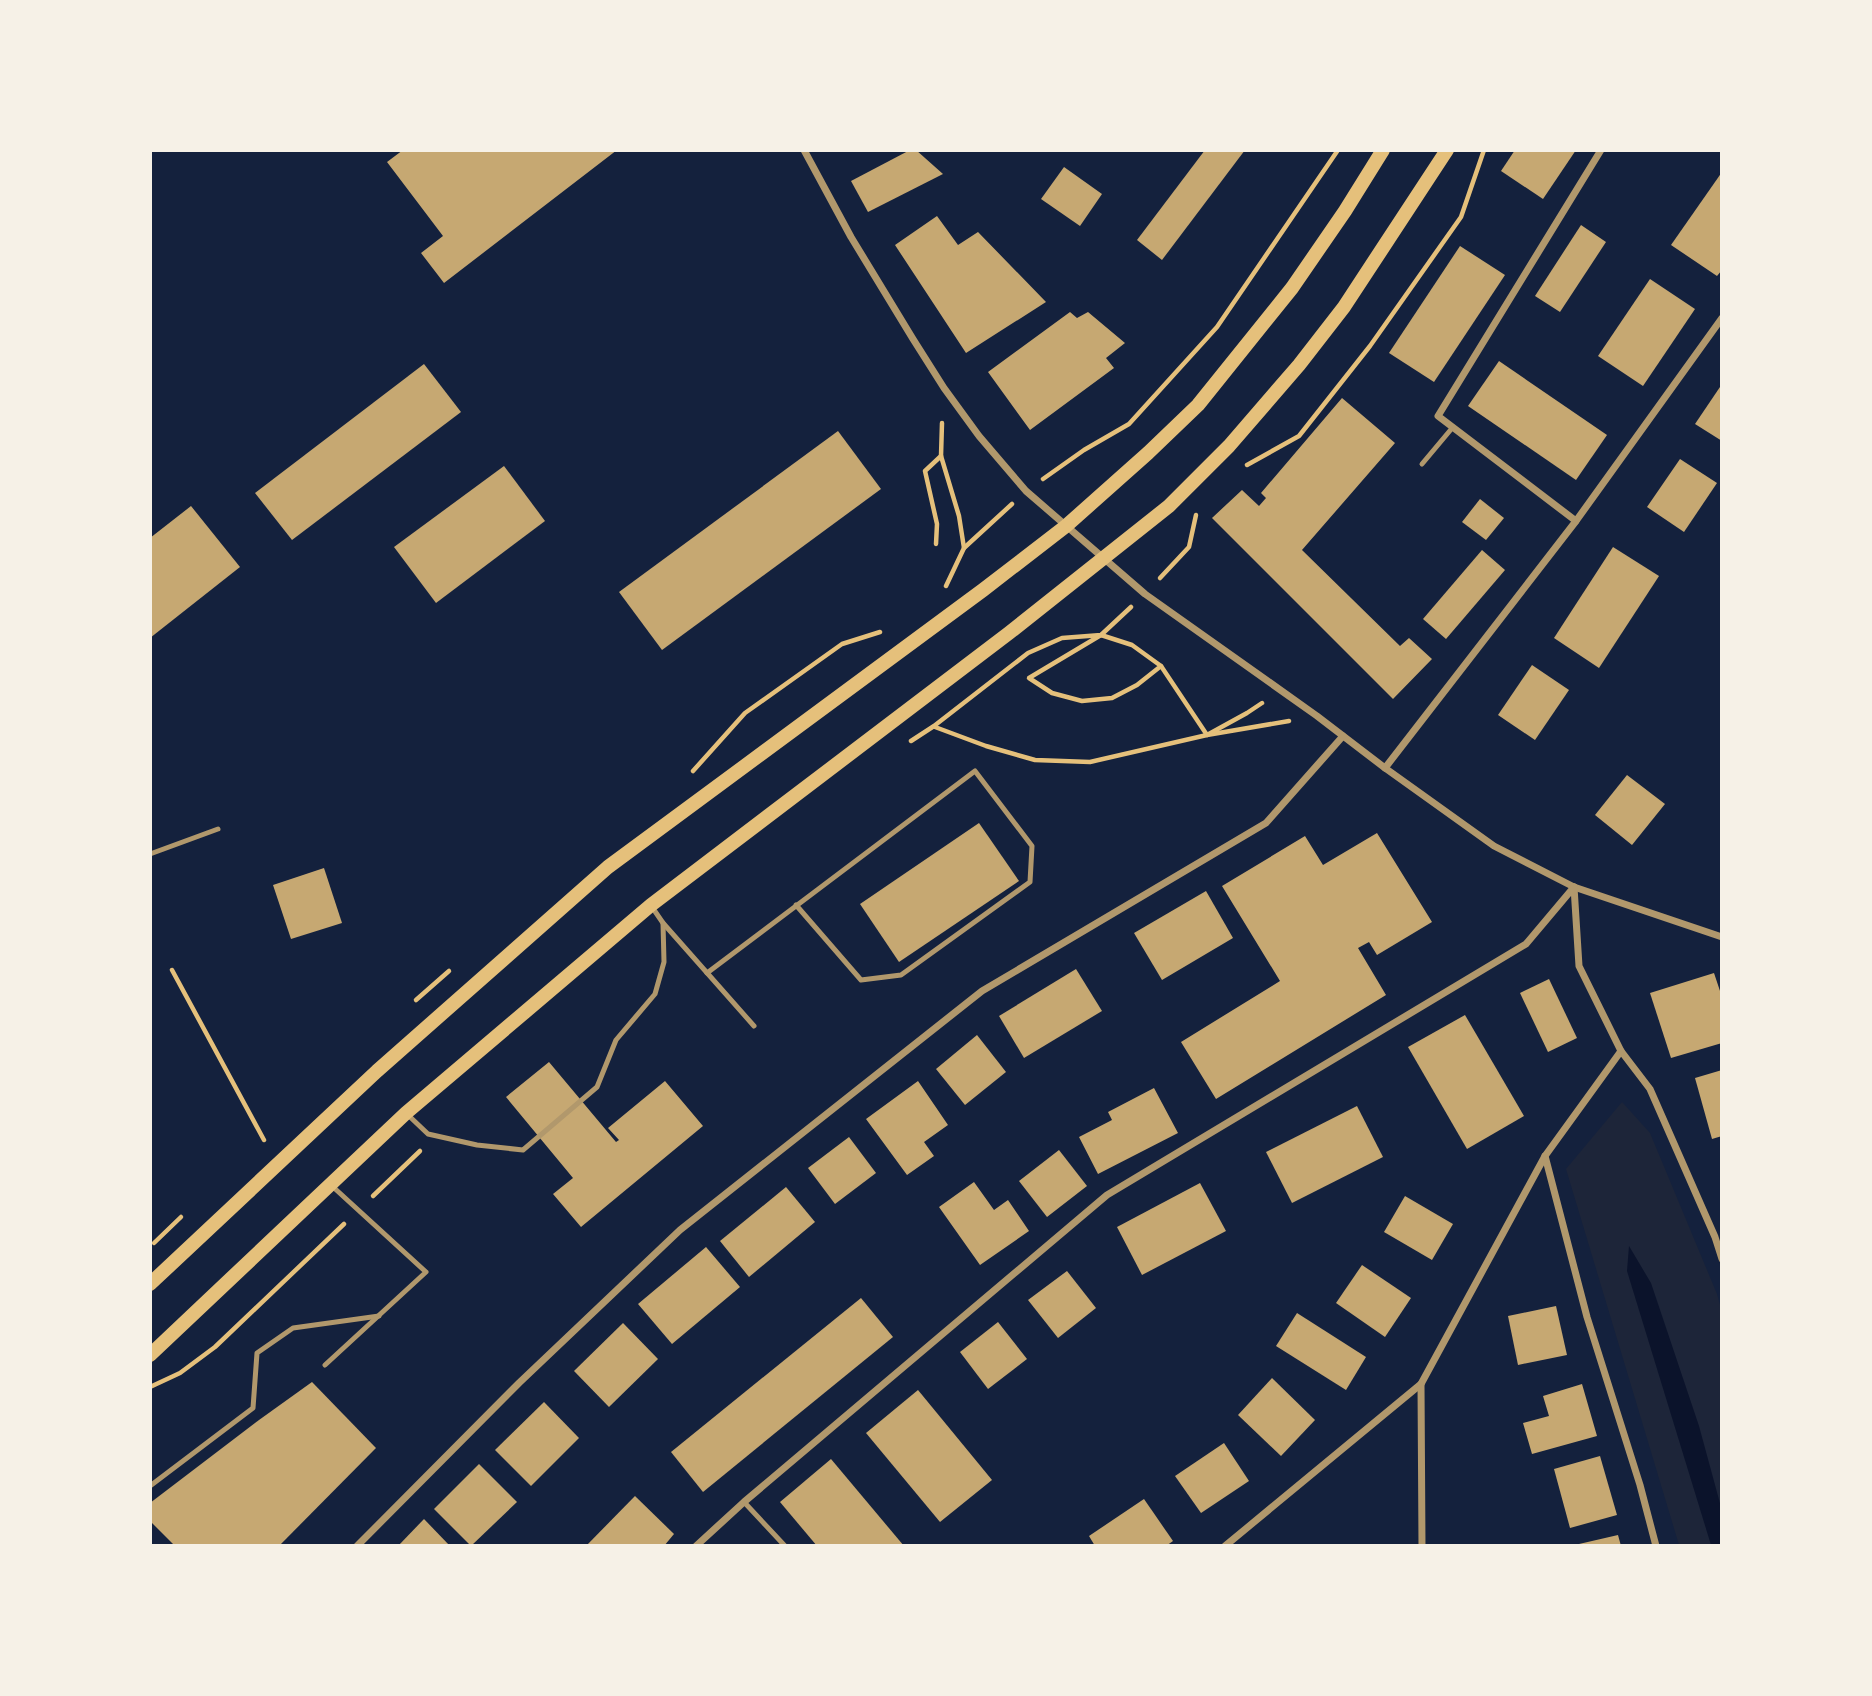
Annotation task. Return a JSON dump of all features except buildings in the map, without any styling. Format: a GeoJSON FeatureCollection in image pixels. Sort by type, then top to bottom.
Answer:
{"type":"FeatureCollection","features":[{"type":"Feature","properties":{"kind":"main road"},"geometry":{"type":"LineString","coordinates":[[150,1284],[377,1071],[608,867],[983,590],[1066,526],[1148,453],[1198,405],[1292,288],[1383,150]]}},
{"type":"Feature","properties":{"kind":"main road"},"geometry":{"type":"LineString","coordinates":[[150,1354],[406,1113],[651,905],[1009,633],[1168,506],[1229,446],[1299,365],[1343,307],[1447,150]]}},
{"type":"Feature","properties":{"kind":"street"},"geometry":{"type":"LineString","coordinates":[[804,150],[851,237],[944,388],[979,436],[1026,492],[1145,594],[1494,846],[1574,887],[1721,937]]}},
{"type":"Feature","properties":{"kind":"street"},"geometry":{"type":"LineString","coordinates":[[1576,521],[1438,416],[1601,150]]}},
{"type":"Feature","properties":{"kind":"street"},"geometry":{"type":"LineString","coordinates":[[1385,768],[1576,521],[1721,318]]}},
{"type":"Feature","properties":{"kind":"street"},"geometry":{"type":"LineString","coordinates":[[357,1545],[519,1382],[680,1230],[982,991],[1266,823],[1343,736]]}},
{"type":"Feature","properties":{"kind":"street"},"geometry":{"type":"LineString","coordinates":[[1574,887],[1579,965],[1621,1051],[1650,1089],[1710,1225],[1721,1259]]}},
{"type":"Feature","properties":{"kind":"street"},"geometry":{"type":"LineString","coordinates":[[695,1545],[1107,1195],[1526,944],[1574,887]]}},
{"type":"Feature","properties":{"kind":"street"},"geometry":{"type":"LineString","coordinates":[[1225,1545],[1422,1384],[1545,1156],[1621,1051]]}},
{"type":"Feature","properties":{"kind":"street"},"geometry":{"type":"LineString","coordinates":[[1545,1156],[1587,1317],[1656,1545]]}},
{"type":"Feature","properties":{"kind":"street"},"geometry":{"type":"LineString","coordinates":[[1422,1384],[1422,1545]]}},
{"type":"Feature","properties":{"kind":"lane"},"geometry":{"type":"LineString","coordinates":[[1422,464],[1453,427]]}},
{"type":"Feature","properties":{"kind":"lane"},"geometry":{"type":"LineString","coordinates":[[707,973],[796,905],[975,771],[1032,846],[1030,882],[901,975],[862,980],[796,905]]}},
{"type":"Feature","properties":{"kind":"lane"},"geometry":{"type":"LineString","coordinates":[[150,855],[218,829]]}},
{"type":"Feature","properties":{"kind":"lane"},"geometry":{"type":"LineString","coordinates":[[651,905],[663,923],[754,1026]]}},
{"type":"Feature","properties":{"kind":"lane"},"geometry":{"type":"LineString","coordinates":[[406,1113],[428,1134],[477,1145],[523,1150],[597,1087],[616,1040],[655,994],[664,962],[663,923]]}},
{"type":"Feature","properties":{"kind":"lane"},"geometry":{"type":"LineString","coordinates":[[325,1365],[426,1272],[330,1184]]}},
{"type":"Feature","properties":{"kind":"lane"},"geometry":{"type":"LineString","coordinates":[[150,1486],[253,1408],[257,1353],[293,1328],[379,1316]]}},
{"type":"Feature","properties":{"kind":"lane"},"geometry":{"type":"LineString","coordinates":[[744,1502],[785,1545]]}},
{"type":"Feature","properties":{"kind":"path"},"geometry":{"type":"LineString","coordinates":[[944,591],[964,548],[1026,492],[1084,450],[1129,424],[1217,327],[1338,150]]}},
{"type":"Feature","properties":{"kind":"path"},"geometry":{"type":"LineString","coordinates":[[936,544],[937,524],[925,471],[941,456],[956,504],[964,548]]}},
{"type":"Feature","properties":{"kind":"path"},"geometry":{"type":"LineString","coordinates":[[687,778],[745,713],[842,644],[890,629]]}},
{"type":"Feature","properties":{"kind":"path"},"geometry":{"type":"LineString","coordinates":[[1161,666],[1137,685],[1112,698],[1082,701],[1052,693],[1029,678],[1101,635],[1132,645],[1161,666],[1207,735]]}},
{"type":"Feature","properties":{"kind":"path"},"geometry":{"type":"LineString","coordinates":[[1207,735],[1281,690]]}},
{"type":"Feature","properties":{"kind":"path"},"geometry":{"type":"LineString","coordinates":[[934,726],[986,747],[1035,760],[1090,762],[1207,735],[1317,716]]}},
{"type":"Feature","properties":{"kind":"path"},"geometry":{"type":"LineString","coordinates":[[415,1000],[456,965]]}},
{"type":"Feature","properties":{"kind":"path"},"geometry":{"type":"LineString","coordinates":[[172,970],[264,1140]]}},
{"type":"Feature","properties":{"kind":"path"},"geometry":{"type":"LineString","coordinates":[[150,1247],[187,1212]]}},
{"type":"Feature","properties":{"kind":"shaded area"},"geometry":{"type":"Polygon","coordinates":[[[1622,1102],[1650,1133],[1722,1312],[1721,1545],[1679,1545],[1566,1169],[1622,1102]]]}},
{"type":"Feature","properties":{"kind":"shaded area"},"geometry":{"type":"Polygon","coordinates":[[[1629,1246],[1651,1283],[1699,1426],[1721,1507],[1721,1545],[1711,1545],[1627,1271],[1629,1246]]]}}]}
